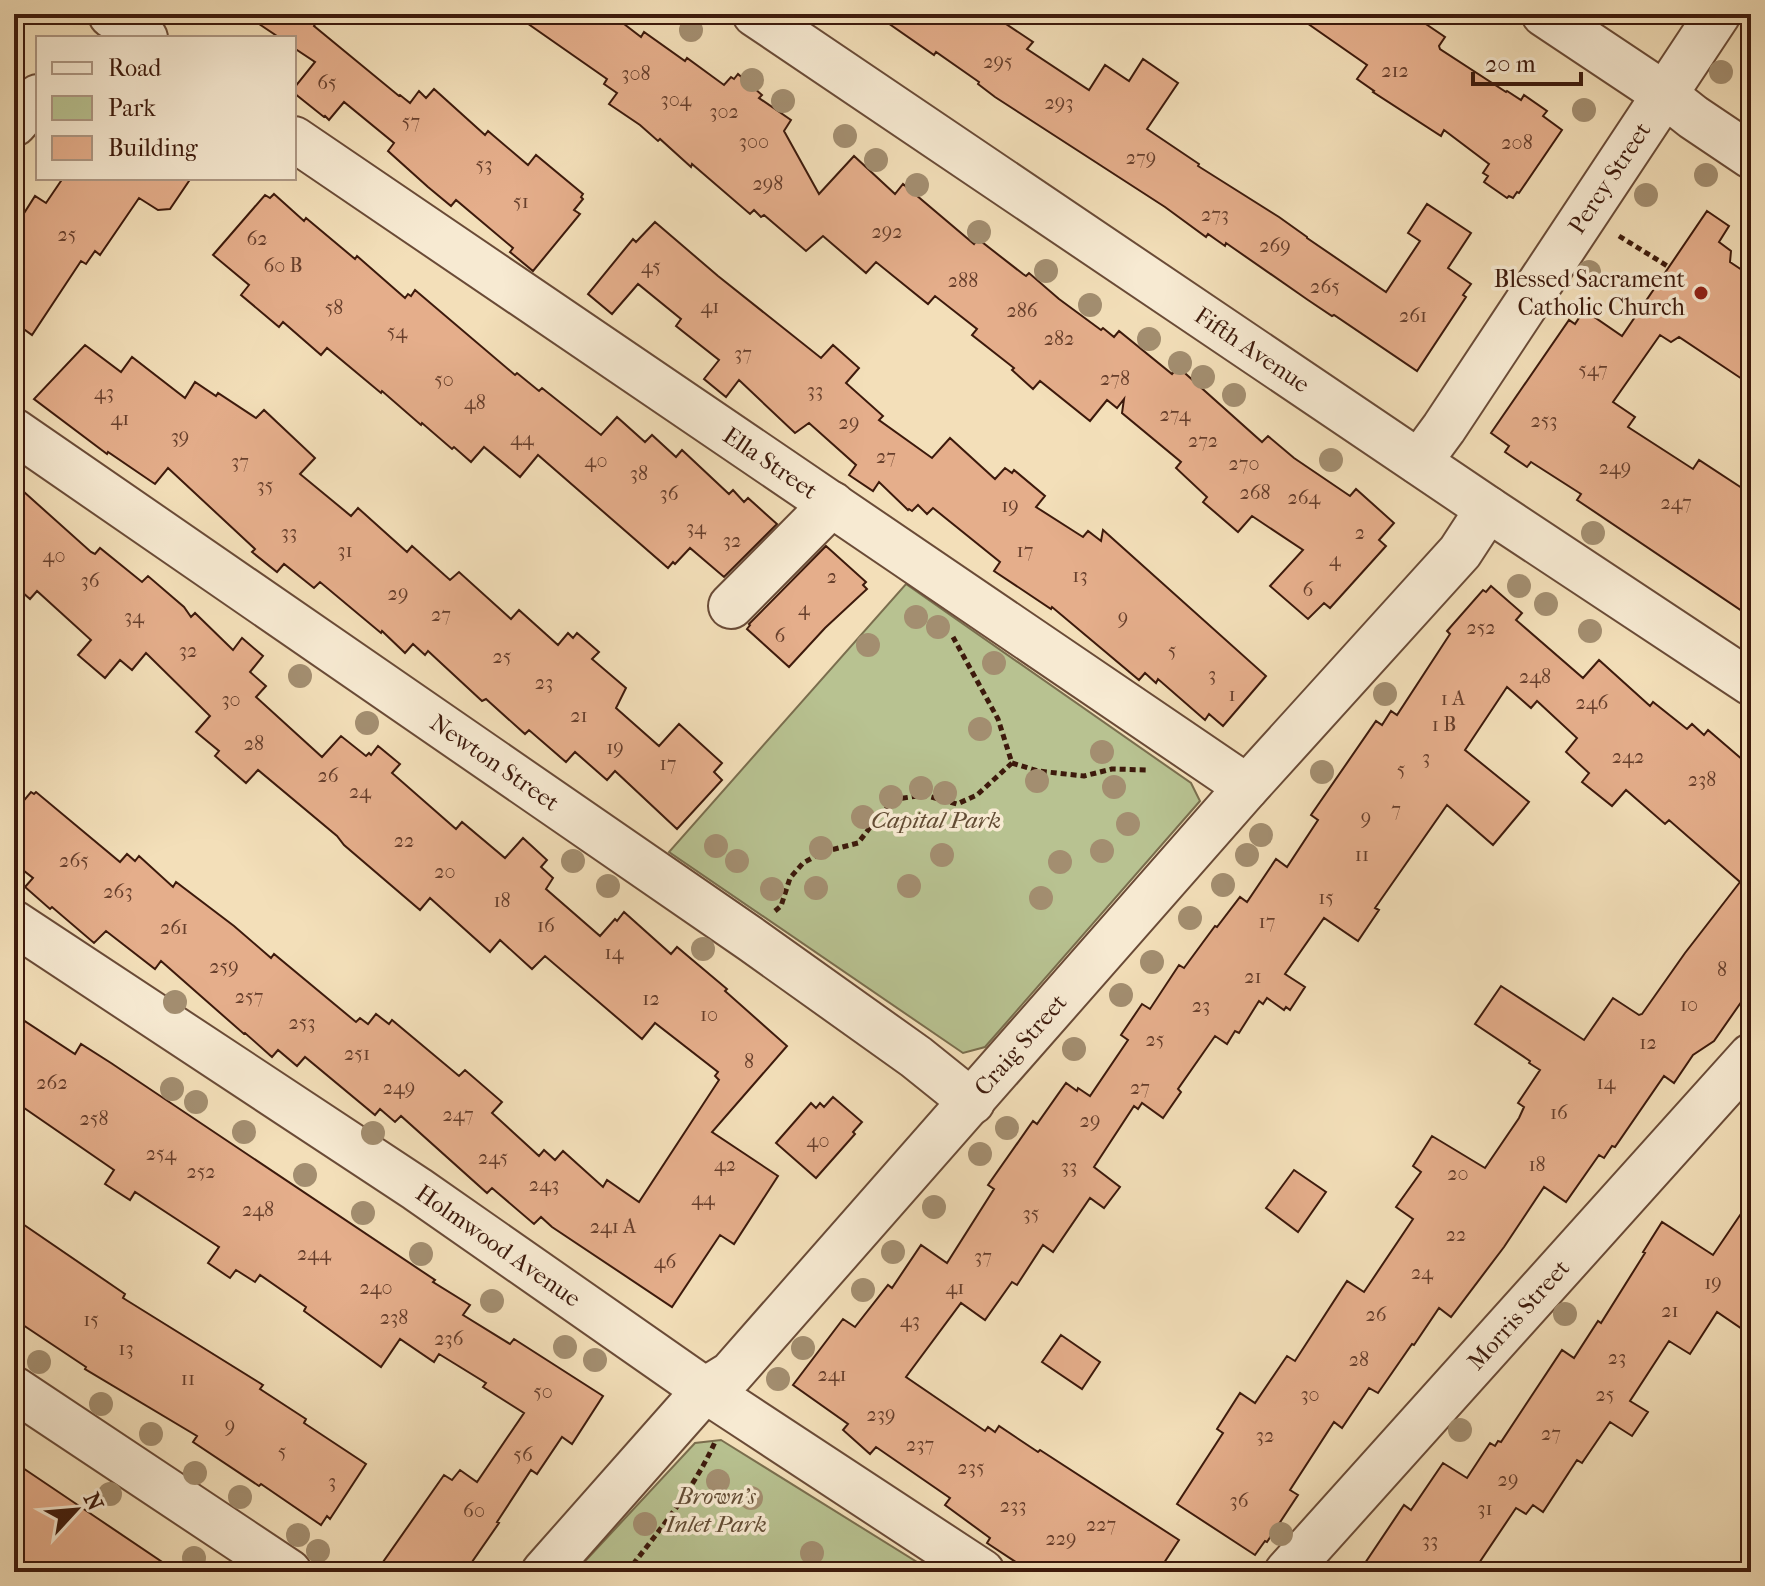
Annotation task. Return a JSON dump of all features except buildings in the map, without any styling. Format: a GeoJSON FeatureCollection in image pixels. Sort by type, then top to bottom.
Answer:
{"type":"FeatureCollection","features":[{"type":"Feature","properties":{"kind":"street"},"geometry":{"type":"LineString","coordinates":[[92,36],[111,14],[142,36]]}},
{"type":"Feature","properties":{"kind":"street","name":"Fifth Avenue"},"geometry":{"type":"LineString","coordinates":[[755,14],[1751,683]]}},
{"type":"Feature","properties":{"kind":"street"},"geometry":{"type":"LineString","coordinates":[[1544,14],[1751,156]]}},
{"type":"Feature","properties":{"kind":"street","name":"Percy Street"},"geometry":{"type":"LineString","coordinates":[[1419,462],[1718,14]]}},
{"type":"Feature","properties":{"kind":"street"},"geometry":{"type":"LineString","coordinates":[[14,124],[36,99]]}},
{"type":"Feature","properties":{"kind":"street","name":"Ella Street"},"geometry":{"type":"LineString","coordinates":[[296,140],[1247,787]]}},
{"type":"Feature","properties":{"kind":"street","name":"Newton Street"},"geometry":{"type":"LineString","coordinates":[[14,431],[752,940],[916,1057],[972,1102]]}},
{"type":"Feature","properties":{"kind":"street"},"geometry":{"type":"LineString","coordinates":[[731,606],[832,504]]}},
{"type":"Feature","properties":{"kind":"street","name":"Craig Street"},"geometry":{"type":"LineString","coordinates":[[544,1572],[705,1390],[731,1374],[1247,787],[1460,552],[1488,509]]}},
{"type":"Feature","properties":{"kind":"street","name":"Holmwood Avenue"},"geometry":{"type":"LineString","coordinates":[[14,923],[417,1189],[705,1390],[982,1572]]}},
{"type":"Feature","properties":{"kind":"street","name":"Morris Street"},"geometry":{"type":"LineString","coordinates":[[1287,1572],[1751,1056]]}},
{"type":"Feature","properties":{"kind":"street"},"geometry":{"type":"LineString","coordinates":[[14,1389],[289,1572]]}},
{"type":"Feature","properties":{"kind":"path"},"geometry":{"type":"LineString","coordinates":[[1622,237],[1669,267]]}},
{"type":"Feature","properties":{"kind":"path"},"geometry":{"type":"LineString","coordinates":[[951,585],[939,607],[998,719],[1012,763]]}},
{"type":"Feature","properties":{"kind":"path"},"geometry":{"type":"LineString","coordinates":[[752,940],[781,906],[790,878],[803,863],[823,852],[858,843],[882,812],[897,799],[924,795],[957,804],[977,795],[1012,763]]}},
{"type":"Feature","properties":{"kind":"path"},"geometry":{"type":"LineString","coordinates":[[1012,763],[1038,771],[1084,776],[1112,769],[1149,770],[1159,766]]}},
{"type":"Feature","properties":{"kind":"path"},"geometry":{"type":"LineString","coordinates":[[627,1572],[682,1499],[718,1434]]}},
{"type":"Feature","properties":{"kind":"green space","name":"Capital Park"},"geometry":{"type":"Polygon","coordinates":[[[906,584],[1191,783],[1200,801],[985,1047],[963,1053],[669,852],[906,584]]]}},
{"type":"Feature","properties":{"kind":"green space","name":"Brown's Inlet Park"},"geometry":{"type":"Polygon","coordinates":[[[721,1440],[933,1572],[575,1572],[695,1443],[721,1440]]]}},
{"type":"Feature","properties":{"kind":"place","name":"Blessed Sacrament Catholic Church"},"geometry":{"type":"Point","coordinates":[1701,293]}}]}
